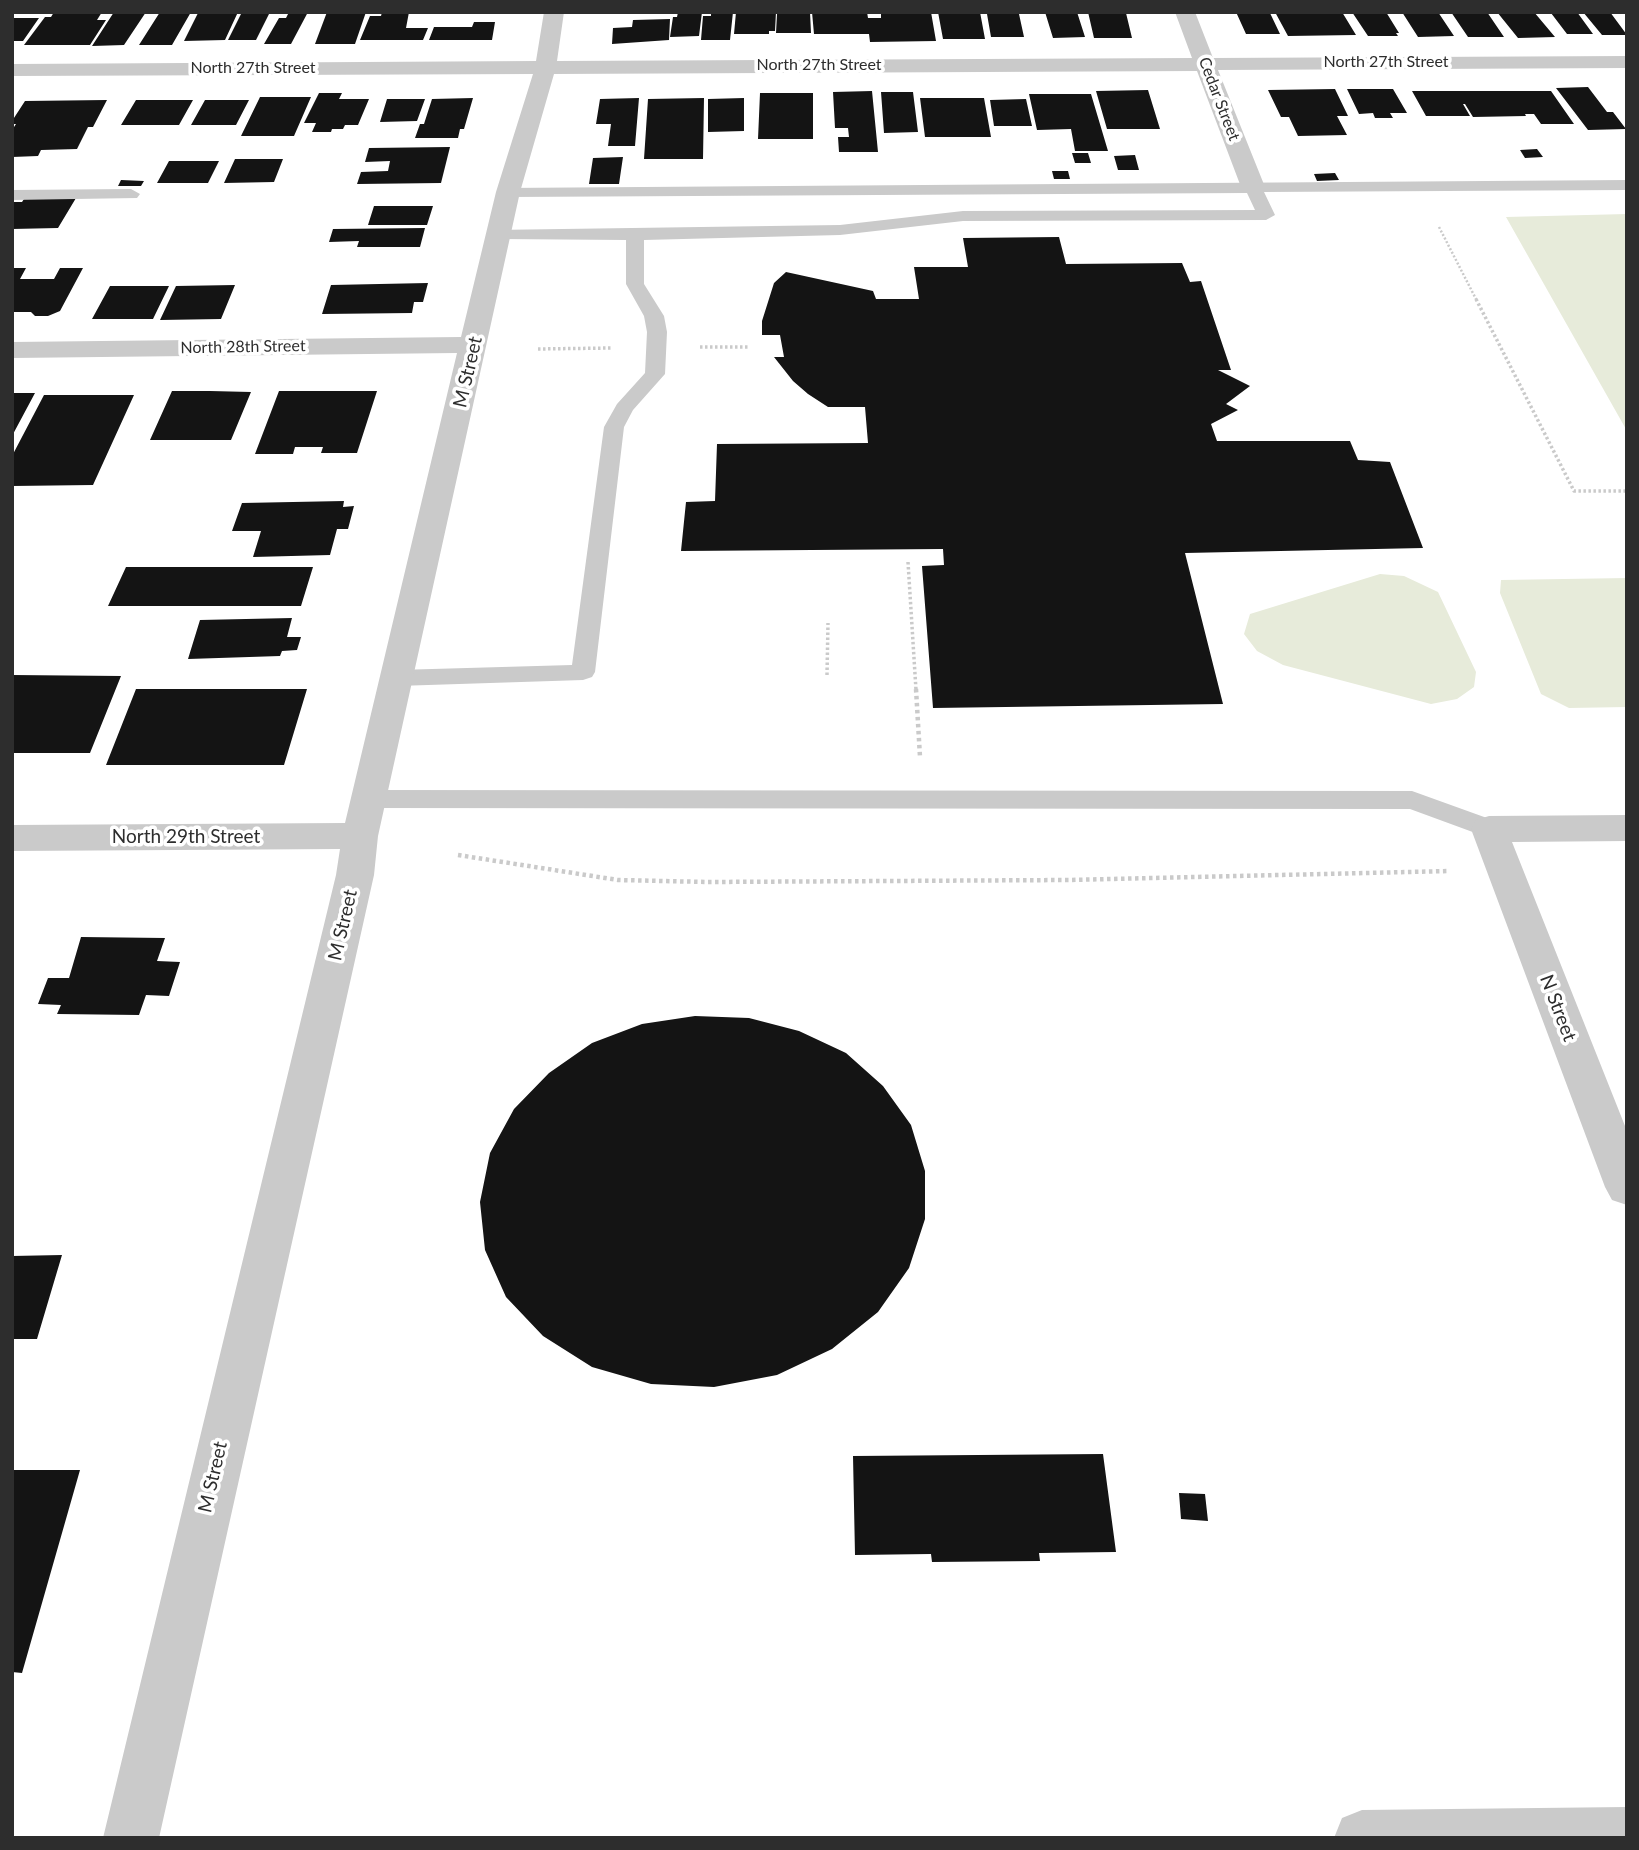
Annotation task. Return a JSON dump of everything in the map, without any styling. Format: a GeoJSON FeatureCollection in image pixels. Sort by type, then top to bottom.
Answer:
{"type":"FeatureCollection","features":[{"type":"Feature","properties":{"kind":"street","name":"M Street"},"geometry":{"type":"LineString","coordinates":[[131,1838],[355,874],[360,836],[508,192],[545,66],[554,12]]}},
{"type":"Feature","properties":{"kind":"street","name":"Cedar Street"},"geometry":{"type":"LineString","coordinates":[[1185,12],[1253,187]]}},
{"type":"Feature","properties":{"kind":"street","name":"North 27th Street"},"geometry":{"type":"LineString","coordinates":[[12,70],[1627,62]]}},
{"type":"Feature","properties":{"kind":"street","name":"North 28th Street"},"geometry":{"type":"LineString","coordinates":[[12,350],[474,345]]}},
{"type":"Feature","properties":{"kind":"street"},"geometry":{"type":"LineString","coordinates":[[1489,829],[1627,828]]}},
{"type":"Feature","properties":{"kind":"street","name":"N Street"},"geometry":{"type":"LineString","coordinates":[[1489,829],[1627,1187]]}},
{"type":"Feature","properties":{"kind":"street","name":"North 29th Street"},"geometry":{"type":"LineString","coordinates":[[12,838],[360,836]]}},
{"type":"Feature","properties":{"kind":"street"},"geometry":{"type":"LineString","coordinates":[[1362,1838],[1627,1835]]}},
{"type":"Feature","properties":{"kind":"lane"},"geometry":{"type":"LineString","coordinates":[[508,192],[1627,185]]}},
{"type":"Feature","properties":{"kind":"lane"},"geometry":{"type":"LineString","coordinates":[[499,234],[635,235],[841,230],[963,216],[1266,215],[1253,187]]}},
{"type":"Feature","properties":{"kind":"lane"},"geometry":{"type":"LineString","coordinates":[[12,195],[131,194]]}},
{"type":"Feature","properties":{"kind":"lane"},"geometry":{"type":"LineString","coordinates":[[397,678],[583,672],[614,427],[624,408],[656,374],[657,332],[654,316],[635,284],[635,235]]}},
{"type":"Feature","properties":{"kind":"lane"},"geometry":{"type":"LineString","coordinates":[[369,799],[1412,800],[1489,829]]}},
{"type":"Feature","properties":{"kind":"path"},"geometry":{"type":"LineString","coordinates":[[1445,244],[1574,491],[1627,491]]}},
{"type":"Feature","properties":{"kind":"path"},"geometry":{"type":"LineString","coordinates":[[695,347],[749,347]]}},
{"type":"Feature","properties":{"kind":"path"},"geometry":{"type":"LineString","coordinates":[[538,349],[617,348]]}},
{"type":"Feature","properties":{"kind":"path"},"geometry":{"type":"LineString","coordinates":[[908,562],[920,758],[933,757]]}},
{"type":"Feature","properties":{"kind":"path"},"geometry":{"type":"LineString","coordinates":[[827,675],[828,623]]}},
{"type":"Feature","properties":{"kind":"path"},"geometry":{"type":"LineString","coordinates":[[458,855],[618,880],[708,882],[1082,880],[1454,872]]}},
{"type":"Feature","properties":{"kind":"green space"},"geometry":{"type":"Polygon","coordinates":[[[1627,214],[1627,431],[1506,217],[1627,214]]]}},
{"type":"Feature","properties":{"kind":"green space"},"geometry":{"type":"Polygon","coordinates":[[[1380,574],[1404,576],[1438,592],[1476,672],[1474,687],[1457,699],[1431,704],[1283,665],[1257,651],[1244,634],[1250,614],[1380,574]]]}},
{"type":"Feature","properties":{"kind":"green space"},"geometry":{"type":"Polygon","coordinates":[[[1627,578],[1627,707],[1569,708],[1541,694],[1500,593],[1501,580],[1627,578]]]}},
{"type":"Feature","properties":{"kind":"building"},"geometry":{"type":"Polygon","coordinates":[[[54,12],[102,12],[97,20],[106,20],[90,45],[24,45],[45,17],[51,17],[54,12]]]}},
{"type":"Feature","properties":{"kind":"building"},"geometry":{"type":"Polygon","coordinates":[[[114,12],[146,12],[124,45],[92,46],[114,12]]]}},
{"type":"Feature","properties":{"kind":"building"},"geometry":{"type":"Polygon","coordinates":[[[160,12],[191,12],[172,45],[139,45],[160,12]]]}},
{"type":"Feature","properties":{"kind":"building"},"geometry":{"type":"Polygon","coordinates":[[[238,12],[225,40],[184,41],[198,13],[238,12]]]}},
{"type":"Feature","properties":{"kind":"building"},"geometry":{"type":"Polygon","coordinates":[[[242,12],[270,12],[256,40],[228,40],[242,12]]]}},
{"type":"Feature","properties":{"kind":"building"},"geometry":{"type":"Polygon","coordinates":[[[289,12],[308,12],[291,44],[264,44],[279,18],[286,18],[289,12]]]}},
{"type":"Feature","properties":{"kind":"building"},"geometry":{"type":"Polygon","coordinates":[[[327,12],[366,12],[355,44],[315,44],[327,12]]]}},
{"type":"Feature","properties":{"kind":"building"},"geometry":{"type":"Polygon","coordinates":[[[382,12],[409,12],[406,28],[428,28],[423,40],[360,40],[370,16],[381,16],[382,12]]]}},
{"type":"Feature","properties":{"kind":"building"},"geometry":{"type":"Polygon","coordinates":[[[678,12],[702,12],[699,36],[670,37],[673,17],[677,17],[678,12]]]}},
{"type":"Feature","properties":{"kind":"building"},"geometry":{"type":"Polygon","coordinates":[[[711,12],[733,12],[730,40],[701,40],[703,16],[711,16],[711,12]]]}},
{"type":"Feature","properties":{"kind":"building"},"geometry":{"type":"Polygon","coordinates":[[[736,12],[776,12],[775,31],[769,31],[769,34],[734,34],[736,12]]]}},
{"type":"Feature","properties":{"kind":"building"},"geometry":{"type":"Polygon","coordinates":[[[810,12],[811,33],[776,33],[777,14],[810,12]]]}},
{"type":"Feature","properties":{"kind":"building"},"geometry":{"type":"Polygon","coordinates":[[[812,12],[867,12],[868,18],[881,18],[881,12],[931,12],[936,41],[870,42],[869,34],[814,34],[812,12]]]}},
{"type":"Feature","properties":{"kind":"building"},"geometry":{"type":"Polygon","coordinates":[[[938,12],[980,12],[985,39],[943,39],[938,12]]]}},
{"type":"Feature","properties":{"kind":"building"},"geometry":{"type":"Polygon","coordinates":[[[1045,12],[1077,12],[1085,37],[1053,38],[1045,12]]]}},
{"type":"Feature","properties":{"kind":"building"},"geometry":{"type":"Polygon","coordinates":[[[1088,12],[1126,13],[1132,38],[1094,38],[1088,12]]]}},
{"type":"Feature","properties":{"kind":"building"},"geometry":{"type":"Polygon","coordinates":[[[1236,12],[1270,13],[1280,34],[1246,34],[1236,12]]]}},
{"type":"Feature","properties":{"kind":"building"},"geometry":{"type":"Polygon","coordinates":[[[1275,12],[1342,12],[1356,35],[1288,36],[1275,12]]]}},
{"type":"Feature","properties":{"kind":"building"},"geometry":{"type":"Polygon","coordinates":[[[1352,12],[1386,12],[1399,33],[1396,33],[1398,36],[1368,36],[1352,12]]]}},
{"type":"Feature","properties":{"kind":"building"},"geometry":{"type":"Polygon","coordinates":[[[1402,12],[1438,12],[1454,36],[1418,37],[1402,12]]]}},
{"type":"Feature","properties":{"kind":"building"},"geometry":{"type":"Polygon","coordinates":[[[1451,12],[1487,12],[1504,37],[1468,37],[1451,12]]]}},
{"type":"Feature","properties":{"kind":"building"},"geometry":{"type":"Polygon","coordinates":[[[1497,12],[1534,12],[1555,37],[1518,38],[1497,12]]]}},
{"type":"Feature","properties":{"kind":"building"},"geometry":{"type":"Polygon","coordinates":[[[1577,12],[1593,34],[1567,34],[1551,13],[1577,12]]]}},
{"type":"Feature","properties":{"kind":"building"},"geometry":{"type":"Polygon","coordinates":[[[1583,12],[1610,12],[1627,35],[1602,35],[1583,12]]]}},
{"type":"Feature","properties":{"kind":"building"},"geometry":{"type":"Polygon","coordinates":[[[987,14],[1019,14],[1024,37],[991,37],[987,14]]]}},
{"type":"Feature","properties":{"kind":"building"},"geometry":{"type":"Polygon","coordinates":[[[12,18],[39,18],[23,41],[12,41],[12,18]]]}},
{"type":"Feature","properties":{"kind":"building"},"geometry":{"type":"Polygon","coordinates":[[[670,19],[669,40],[612,44],[613,28],[632,27],[633,20],[670,19]]]}},
{"type":"Feature","properties":{"kind":"building"},"geometry":{"type":"Polygon","coordinates":[[[474,22],[495,22],[492,40],[429,40],[434,27],[472,27],[474,22]]]}},
{"type":"Feature","properties":{"kind":"building"},"geometry":{"type":"Polygon","coordinates":[[[1588,87],[1607,112],[1613,112],[1626,129],[1588,130],[1556,88],[1588,87]]]}},
{"type":"Feature","properties":{"kind":"building"},"geometry":{"type":"Polygon","coordinates":[[[1335,89],[1348,116],[1337,116],[1347,135],[1298,136],[1289,117],[1281,117],[1268,90],[1335,89]]]}},
{"type":"Feature","properties":{"kind":"building"},"geometry":{"type":"Polygon","coordinates":[[[1347,89],[1393,89],[1407,113],[1390,113],[1393,118],[1375,118],[1373,113],[1359,114],[1347,89]]]}},
{"type":"Feature","properties":{"kind":"building"},"geometry":{"type":"Polygon","coordinates":[[[1148,90],[1160,129],[1107,129],[1096,91],[1148,90]]]}},
{"type":"Feature","properties":{"kind":"building"},"geometry":{"type":"Polygon","coordinates":[[[872,91],[878,152],[839,152],[838,137],[849,137],[848,128],[835,128],[833,92],[872,91]]]}},
{"type":"Feature","properties":{"kind":"building"},"geometry":{"type":"Polygon","coordinates":[[[1412,91],[1551,91],[1574,124],[1541,124],[1534,114],[1473,117],[1465,104],[1470,116],[1426,116],[1412,91]]]}},
{"type":"Feature","properties":{"kind":"building"},"geometry":{"type":"Polygon","coordinates":[[[881,92],[913,92],[918,132],[884,133],[881,92]]]}},
{"type":"Feature","properties":{"kind":"building"},"geometry":{"type":"Polygon","coordinates":[[[319,93],[342,93],[339,99],[369,99],[358,125],[345,125],[343,129],[332,129],[331,132],[312,132],[316,123],[304,123],[319,93]]]}},
{"type":"Feature","properties":{"kind":"building"},"geometry":{"type":"Polygon","coordinates":[[[760,93],[813,93],[813,139],[758,139],[760,93]]]}},
{"type":"Feature","properties":{"kind":"building"},"geometry":{"type":"Polygon","coordinates":[[[1029,94],[1091,94],[1108,151],[1075,151],[1071,129],[1037,130],[1029,94]]]}},
{"type":"Feature","properties":{"kind":"building"},"geometry":{"type":"Polygon","coordinates":[[[260,97],[311,97],[294,136],[241,136],[260,97]]]}},
{"type":"Feature","properties":{"kind":"building"},"geometry":{"type":"Polygon","coordinates":[[[473,98],[464,129],[460,129],[458,138],[415,138],[420,124],[424,124],[432,99],[473,98]]]}},
{"type":"Feature","properties":{"kind":"building"},"geometry":{"type":"Polygon","coordinates":[[[639,98],[635,146],[608,146],[611,124],[596,124],[600,99],[639,98]]]}},
{"type":"Feature","properties":{"kind":"building"},"geometry":{"type":"Polygon","coordinates":[[[704,98],[703,159],[644,159],[648,99],[704,98]]]}},
{"type":"Feature","properties":{"kind":"building"},"geometry":{"type":"Polygon","coordinates":[[[744,98],[744,131],[708,132],[708,99],[744,98]]]}},
{"type":"Feature","properties":{"kind":"building"},"geometry":{"type":"Polygon","coordinates":[[[920,98],[984,98],[991,137],[925,137],[920,98]]]}},
{"type":"Feature","properties":{"kind":"building"},"geometry":{"type":"Polygon","coordinates":[[[387,99],[425,99],[417,121],[380,122],[387,99]]]}},
{"type":"Feature","properties":{"kind":"building"},"geometry":{"type":"Polygon","coordinates":[[[1026,99],[1032,126],[994,126],[990,100],[1026,99]]]}},
{"type":"Feature","properties":{"kind":"building"},"geometry":{"type":"Polygon","coordinates":[[[107,100],[93,127],[88,127],[77,149],[41,150],[38,156],[12,157],[12,130],[16,124],[12,124],[12,121],[25,101],[107,100]]]}},
{"type":"Feature","properties":{"kind":"building"},"geometry":{"type":"Polygon","coordinates":[[[136,100],[193,100],[179,125],[121,125],[136,100]]]}},
{"type":"Feature","properties":{"kind":"building"},"geometry":{"type":"Polygon","coordinates":[[[205,100],[249,100],[236,125],[191,125],[205,100]]]}},
{"type":"Feature","properties":{"kind":"building"},"geometry":{"type":"Polygon","coordinates":[[[450,147],[441,183],[357,184],[361,172],[388,171],[390,161],[365,162],[369,148],[450,147]]]}},
{"type":"Feature","properties":{"kind":"building"},"geometry":{"type":"Polygon","coordinates":[[[1537,149],[1543,157],[1525,158],[1520,150],[1537,149]]]}},
{"type":"Feature","properties":{"kind":"building"},"geometry":{"type":"Polygon","coordinates":[[[1072,153],[1088,153],[1091,163],[1075,163],[1072,153]]]}},
{"type":"Feature","properties":{"kind":"building"},"geometry":{"type":"Polygon","coordinates":[[[1135,155],[1139,170],[1118,170],[1114,156],[1135,155]]]}},
{"type":"Feature","properties":{"kind":"building"},"geometry":{"type":"Polygon","coordinates":[[[623,157],[619,184],[589,184],[593,158],[623,157]]]}},
{"type":"Feature","properties":{"kind":"building"},"geometry":{"type":"Polygon","coordinates":[[[235,159],[283,159],[274,182],[224,183],[235,159]]]}},
{"type":"Feature","properties":{"kind":"building"},"geometry":{"type":"Polygon","coordinates":[[[169,161],[219,161],[208,183],[157,183],[169,161]]]}},
{"type":"Feature","properties":{"kind":"building"},"geometry":{"type":"Polygon","coordinates":[[[1052,171],[1068,171],[1070,179],[1054,179],[1052,171]]]}},
{"type":"Feature","properties":{"kind":"building"},"geometry":{"type":"Polygon","coordinates":[[[1335,173],[1339,180],[1317,181],[1314,174],[1335,173]]]}},
{"type":"Feature","properties":{"kind":"building"},"geometry":{"type":"Polygon","coordinates":[[[121,180],[144,181],[141,186],[118,186],[121,180]]]}},
{"type":"Feature","properties":{"kind":"building"},"geometry":{"type":"Polygon","coordinates":[[[76,198],[58,228],[12,229],[12,202],[22,202],[24,199],[76,198]]]}},
{"type":"Feature","properties":{"kind":"building"},"geometry":{"type":"Polygon","coordinates":[[[374,206],[433,206],[427,225],[368,225],[374,206]]]}},
{"type":"Feature","properties":{"kind":"building"},"geometry":{"type":"Polygon","coordinates":[[[425,228],[420,247],[357,247],[359,241],[329,242],[333,229],[425,228]]]}},
{"type":"Feature","properties":{"kind":"building"},"geometry":{"type":"Polygon","coordinates":[[[1059,237],[1066,264],[1182,263],[1190,282],[1201,281],[1231,370],[1218,370],[1250,386],[1226,404],[1238,410],[1211,424],[1217,441],[1350,441],[1358,460],[1390,462],[1423,548],[1185,553],[1223,704],[933,708],[922,566],[944,565],[943,549],[681,551],[686,502],[715,501],[717,444],[868,443],[865,407],[828,407],[808,394],[793,381],[774,357],[784,357],[780,335],[762,335],[762,321],[774,283],[786,272],[873,291],[876,299],[919,299],[914,267],[968,267],[963,238],[1059,237]]]}},
{"type":"Feature","properties":{"kind":"building"},"geometry":{"type":"Polygon","coordinates":[[[12,268],[26,268],[20,279],[54,279],[60,268],[83,268],[60,311],[48,316],[35,316],[31,312],[12,312],[12,268]]]}},
{"type":"Feature","properties":{"kind":"building"},"geometry":{"type":"Polygon","coordinates":[[[428,283],[423,302],[414,302],[412,313],[322,314],[331,285],[428,283]]]}},
{"type":"Feature","properties":{"kind":"building"},"geometry":{"type":"Polygon","coordinates":[[[235,285],[221,319],[160,320],[176,286],[235,285]]]}},
{"type":"Feature","properties":{"kind":"building"},"geometry":{"type":"Polygon","coordinates":[[[110,286],[169,286],[153,319],[92,319],[110,286]]]}},
{"type":"Feature","properties":{"kind":"building"},"geometry":{"type":"Polygon","coordinates":[[[172,391],[251,392],[231,440],[150,440],[172,391]]]}},
{"type":"Feature","properties":{"kind":"building"},"geometry":{"type":"Polygon","coordinates":[[[279,391],[377,391],[357,453],[321,453],[323,447],[295,447],[293,454],[255,454],[279,391]]]}},
{"type":"Feature","properties":{"kind":"building"},"geometry":{"type":"Polygon","coordinates":[[[12,393],[35,393],[12,436],[12,393]]]}},
{"type":"Feature","properties":{"kind":"building"},"geometry":{"type":"Polygon","coordinates":[[[44,395],[134,395],[93,485],[12,486],[12,456],[44,395]]]}},
{"type":"Feature","properties":{"kind":"building"},"geometry":{"type":"Polygon","coordinates":[[[344,501],[343,507],[354,506],[348,529],[337,529],[330,555],[253,557],[261,531],[232,531],[242,503],[344,501]]]}},
{"type":"Feature","properties":{"kind":"building"},"geometry":{"type":"Polygon","coordinates":[[[126,567],[313,567],[301,606],[108,606],[126,567]]]}},
{"type":"Feature","properties":{"kind":"building"},"geometry":{"type":"Polygon","coordinates":[[[292,618],[287,637],[301,637],[297,650],[282,651],[280,656],[188,659],[200,620],[292,618]]]}},
{"type":"Feature","properties":{"kind":"building"},"geometry":{"type":"Polygon","coordinates":[[[12,675],[121,676],[90,753],[12,753],[12,675]]]}},
{"type":"Feature","properties":{"kind":"building"},"geometry":{"type":"Polygon","coordinates":[[[136,689],[307,689],[284,765],[106,765],[136,689]]]}},
{"type":"Feature","properties":{"kind":"building"},"geometry":{"type":"Polygon","coordinates":[[[81,937],[165,938],[157,961],[180,962],[169,996],[146,995],[139,1015],[57,1014],[61,1005],[38,1004],[48,978],[69,978],[81,937]]]}},
{"type":"Feature","properties":{"kind":"building"},"geometry":{"type":"Polygon","coordinates":[[[695,1016],[749,1018],[799,1031],[846,1053],[883,1086],[911,1125],[925,1171],[925,1219],[909,1268],[878,1312],[832,1349],[777,1375],[714,1387],[651,1384],[592,1367],[543,1336],[506,1297],[485,1250],[480,1202],[490,1153],[514,1109],[549,1073],[592,1043],[642,1024],[695,1016]]]}},
{"type":"Feature","properties":{"kind":"building"},"geometry":{"type":"Polygon","coordinates":[[[62,1255],[37,1339],[12,1339],[12,1256],[62,1255]]]}},
{"type":"Feature","properties":{"kind":"building"},"geometry":{"type":"Polygon","coordinates":[[[1103,1454],[1116,1552],[1039,1553],[1040,1561],[932,1562],[931,1554],[855,1555],[853,1456],[1103,1454]]]}},
{"type":"Feature","properties":{"kind":"building"},"geometry":{"type":"Polygon","coordinates":[[[12,1470],[80,1470],[22,1673],[12,1672],[12,1470]]]}},
{"type":"Feature","properties":{"kind":"building"},"geometry":{"type":"Polygon","coordinates":[[[1179,1493],[1205,1494],[1208,1521],[1181,1519],[1179,1493]]]}}]}
